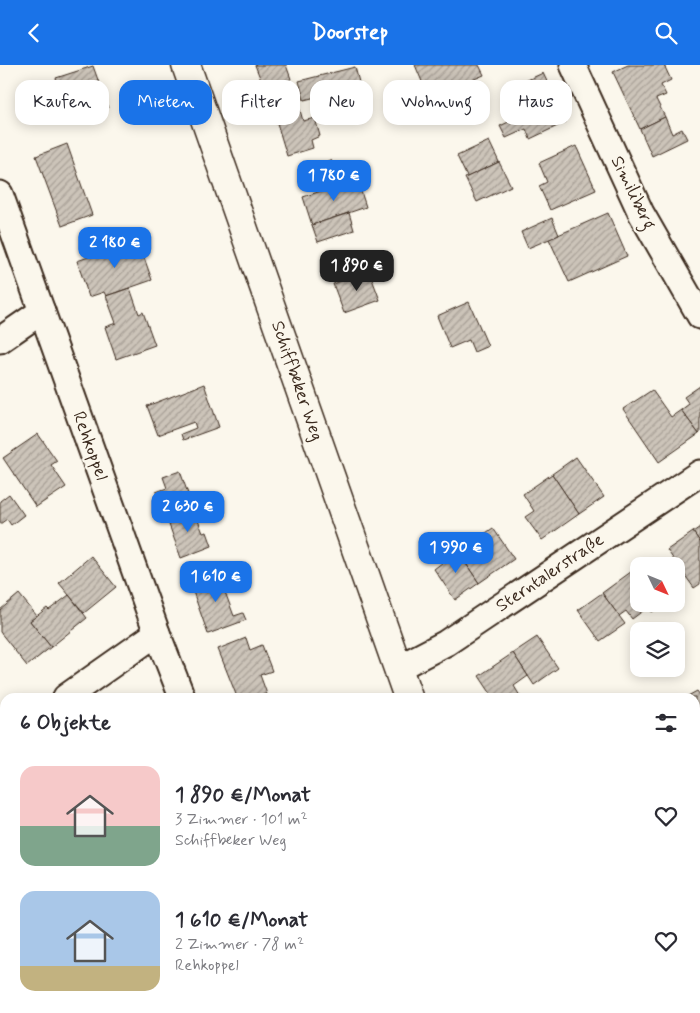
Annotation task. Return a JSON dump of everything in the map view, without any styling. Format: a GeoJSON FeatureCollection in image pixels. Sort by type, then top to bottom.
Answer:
{"type":"FeatureCollection","features":[{"type":"Feature","properties":{"kind":"main road","name":"Schiffbeker Weg"},"geometry":{"type":"LineString","coordinates":[[186,65],[407,693]]}},
{"type":"Feature","properties":{"kind":"street","name":"Similiberg"},"geometry":{"type":"LineString","coordinates":[[573,65],[641,213],[700,316]]}},
{"type":"Feature","properties":{"kind":"street","name":"Rehkoppel"},"geometry":{"type":"LineString","coordinates":[[0,194],[156,633],[180,693]]}},
{"type":"Feature","properties":{"kind":"street"},"geometry":{"type":"LineString","coordinates":[[0,340],[42,311]]}},
{"type":"Feature","properties":{"kind":"street","name":"Sterntalerstraße"},"geometry":{"type":"LineString","coordinates":[[398,668],[446,643],[700,473]]}},
{"type":"Feature","properties":{"kind":"street"},"geometry":{"type":"LineString","coordinates":[[72,693],[156,633]]}},
{"type":"Feature","properties":{"kind":"building"},"geometry":{"type":"Polygon","coordinates":[[[255,65],[286,65],[291,79],[288,80],[261,80],[255,65]]]}},
{"type":"Feature","properties":{"kind":"building"},"geometry":{"type":"Polygon","coordinates":[[[415,65],[479,65],[484,75],[472,80],[421,80],[415,65]]]}},
{"type":"Feature","properties":{"kind":"building"},"geometry":{"type":"Polygon","coordinates":[[[628,65],[664,65],[671,80],[661,85],[666,95],[656,99],[665,117],[640,129],[613,72],[628,65]]]}},
{"type":"Feature","properties":{"kind":"building"},"geometry":{"type":"Polygon","coordinates":[[[93,66],[98,80],[57,80],[56,78],[93,66]]]}},
{"type":"Feature","properties":{"kind":"building"},"geometry":{"type":"Polygon","coordinates":[[[355,67],[358,80],[310,80],[310,98],[304,100],[300,81],[355,67]]]}},
{"type":"Feature","properties":{"kind":"building"},"geometry":{"type":"Polygon","coordinates":[[[543,73],[546,80],[527,80],[543,73]]]}},
{"type":"Feature","properties":{"kind":"building"},"geometry":{"type":"Polygon","coordinates":[[[300,110],[303,121],[310,119],[310,125],[317,125],[320,136],[311,140],[313,148],[287,156],[278,125],[300,125],[300,110]]]}},
{"type":"Feature","properties":{"kind":"building"},"geometry":{"type":"Polygon","coordinates":[[[665,117],[672,134],[682,129],[687,139],[652,156],[640,129],[665,117]]]}},
{"type":"Feature","properties":{"kind":"building"},"geometry":{"type":"Polygon","coordinates":[[[560,125],[530,139],[526,129],[506,138],[500,126],[560,125]]]}},
{"type":"Feature","properties":{"kind":"building"},"geometry":{"type":"Polygon","coordinates":[[[489,141],[499,162],[467,177],[457,156],[489,141]]]}},
{"type":"Feature","properties":{"kind":"building"},"geometry":{"type":"Polygon","coordinates":[[[67,144],[92,215],[62,226],[36,156],[67,144]]]}},
{"type":"Feature","properties":{"kind":"building"},"geometry":{"type":"Polygon","coordinates":[[[576,146],[596,190],[550,210],[539,186],[547,182],[539,163],[576,146]]]}},
{"type":"Feature","properties":{"kind":"building"},"geometry":{"type":"Polygon","coordinates":[[[331,160],[336,174],[304,185],[299,171],[331,160]]]}},
{"type":"Feature","properties":{"kind":"building"},"geometry":{"type":"Polygon","coordinates":[[[499,162],[511,186],[477,202],[465,178],[499,162]]]}},
{"type":"Feature","properties":{"kind":"building"},"geometry":{"type":"Polygon","coordinates":[[[357,179],[366,207],[312,225],[303,197],[357,179]]]}},
{"type":"Feature","properties":{"kind":"building"},"geometry":{"type":"Polygon","coordinates":[[[349,213],[354,230],[318,242],[312,225],[349,213]]]}},
{"type":"Feature","properties":{"kind":"building"},"geometry":{"type":"Polygon","coordinates":[[[608,213],[627,256],[569,282],[549,239],[608,213]]]}},
{"type":"Feature","properties":{"kind":"building"},"geometry":{"type":"Polygon","coordinates":[[[552,218],[559,235],[528,248],[521,232],[552,218]]]}},
{"type":"Feature","properties":{"kind":"building"},"geometry":{"type":"Polygon","coordinates":[[[136,235],[152,280],[106,296],[104,292],[89,297],[77,261],[115,248],[113,243],[136,235]]]}},
{"type":"Feature","properties":{"kind":"building"},"geometry":{"type":"Polygon","coordinates":[[[369,271],[380,300],[344,313],[333,284],[369,271]]]}},
{"type":"Feature","properties":{"kind":"building"},"geometry":{"type":"Polygon","coordinates":[[[130,288],[139,314],[143,312],[155,345],[116,359],[105,327],[116,323],[106,296],[130,288]]]}},
{"type":"Feature","properties":{"kind":"building"},"geometry":{"type":"Polygon","coordinates":[[[469,302],[488,346],[474,352],[469,340],[450,348],[437,316],[469,302]]]}},
{"type":"Feature","properties":{"kind":"building"},"geometry":{"type":"Polygon","coordinates":[[[204,384],[219,427],[183,440],[181,434],[196,428],[194,422],[158,435],[147,406],[204,384]]]}},
{"type":"Feature","properties":{"kind":"building"},"geometry":{"type":"Polygon","coordinates":[[[700,386],[699,434],[681,410],[689,404],[684,397],[700,386]]]}},
{"type":"Feature","properties":{"kind":"building"},"geometry":{"type":"Polygon","coordinates":[[[652,390],[671,417],[681,410],[699,434],[659,462],[623,409],[652,390]]]}},
{"type":"Feature","properties":{"kind":"building"},"geometry":{"type":"Polygon","coordinates":[[[38,434],[57,461],[51,465],[66,487],[36,507],[3,458],[38,434]]]}},
{"type":"Feature","properties":{"kind":"building"},"geometry":{"type":"Polygon","coordinates":[[[576,457],[604,497],[579,514],[552,474],[576,457]]]}},
{"type":"Feature","properties":{"kind":"building"},"geometry":{"type":"Polygon","coordinates":[[[180,471],[193,508],[167,519],[156,492],[167,488],[163,477],[180,471]]]}},
{"type":"Feature","properties":{"kind":"building"},"geometry":{"type":"Polygon","coordinates":[[[552,474],[579,514],[542,540],[525,517],[534,511],[523,494],[552,474]]]}},
{"type":"Feature","properties":{"kind":"building"},"geometry":{"type":"Polygon","coordinates":[[[9,494],[24,515],[11,525],[7,519],[0,524],[0,501],[9,494]]]}},
{"type":"Feature","properties":{"kind":"building"},"geometry":{"type":"Polygon","coordinates":[[[193,508],[203,533],[207,532],[212,546],[181,558],[167,519],[193,508]]]}},
{"type":"Feature","properties":{"kind":"building"},"geometry":{"type":"Polygon","coordinates":[[[700,527],[700,542],[693,532],[700,527]]]}},
{"type":"Feature","properties":{"kind":"building"},"geometry":{"type":"Polygon","coordinates":[[[493,528],[514,559],[479,583],[454,546],[466,538],[470,544],[493,528]]]}},
{"type":"Feature","properties":{"kind":"building"},"geometry":{"type":"Polygon","coordinates":[[[693,532],[700,542],[700,584],[694,588],[685,575],[685,557],[672,557],[667,550],[693,532]]]}},
{"type":"Feature","properties":{"kind":"building"},"geometry":{"type":"Polygon","coordinates":[[[454,546],[479,583],[455,600],[434,569],[447,559],[443,553],[454,546]]]}},
{"type":"Feature","properties":{"kind":"building"},"geometry":{"type":"Polygon","coordinates":[[[91,556],[116,587],[84,613],[59,583],[91,556]]]}},
{"type":"Feature","properties":{"kind":"building"},"geometry":{"type":"Polygon","coordinates":[[[227,572],[234,589],[225,592],[234,616],[243,613],[246,620],[208,634],[191,586],[227,572]]]}},
{"type":"Feature","properties":{"kind":"building"},"geometry":{"type":"Polygon","coordinates":[[[630,573],[630,613],[640,613],[632,619],[626,611],[619,616],[602,593],[630,573]]]}},
{"type":"Feature","properties":{"kind":"building"},"geometry":{"type":"Polygon","coordinates":[[[602,593],[625,624],[600,641],[578,610],[602,593]]]}},
{"type":"Feature","properties":{"kind":"building"},"geometry":{"type":"Polygon","coordinates":[[[19,594],[37,616],[30,621],[51,647],[27,666],[0,632],[0,610],[19,594]]]}},
{"type":"Feature","properties":{"kind":"building"},"geometry":{"type":"Polygon","coordinates":[[[69,595],[87,618],[51,647],[30,621],[69,595]]]}},
{"type":"Feature","properties":{"kind":"building"},"geometry":{"type":"Polygon","coordinates":[[[537,637],[558,668],[534,685],[513,653],[537,637]]]}},
{"type":"Feature","properties":{"kind":"building"},"geometry":{"type":"Polygon","coordinates":[[[246,638],[250,650],[262,645],[272,671],[260,675],[267,693],[235,693],[218,649],[246,638]]]}},
{"type":"Feature","properties":{"kind":"building"},"geometry":{"type":"Polygon","coordinates":[[[513,653],[528,676],[514,686],[518,693],[490,693],[479,676],[513,653]]]}}]}
